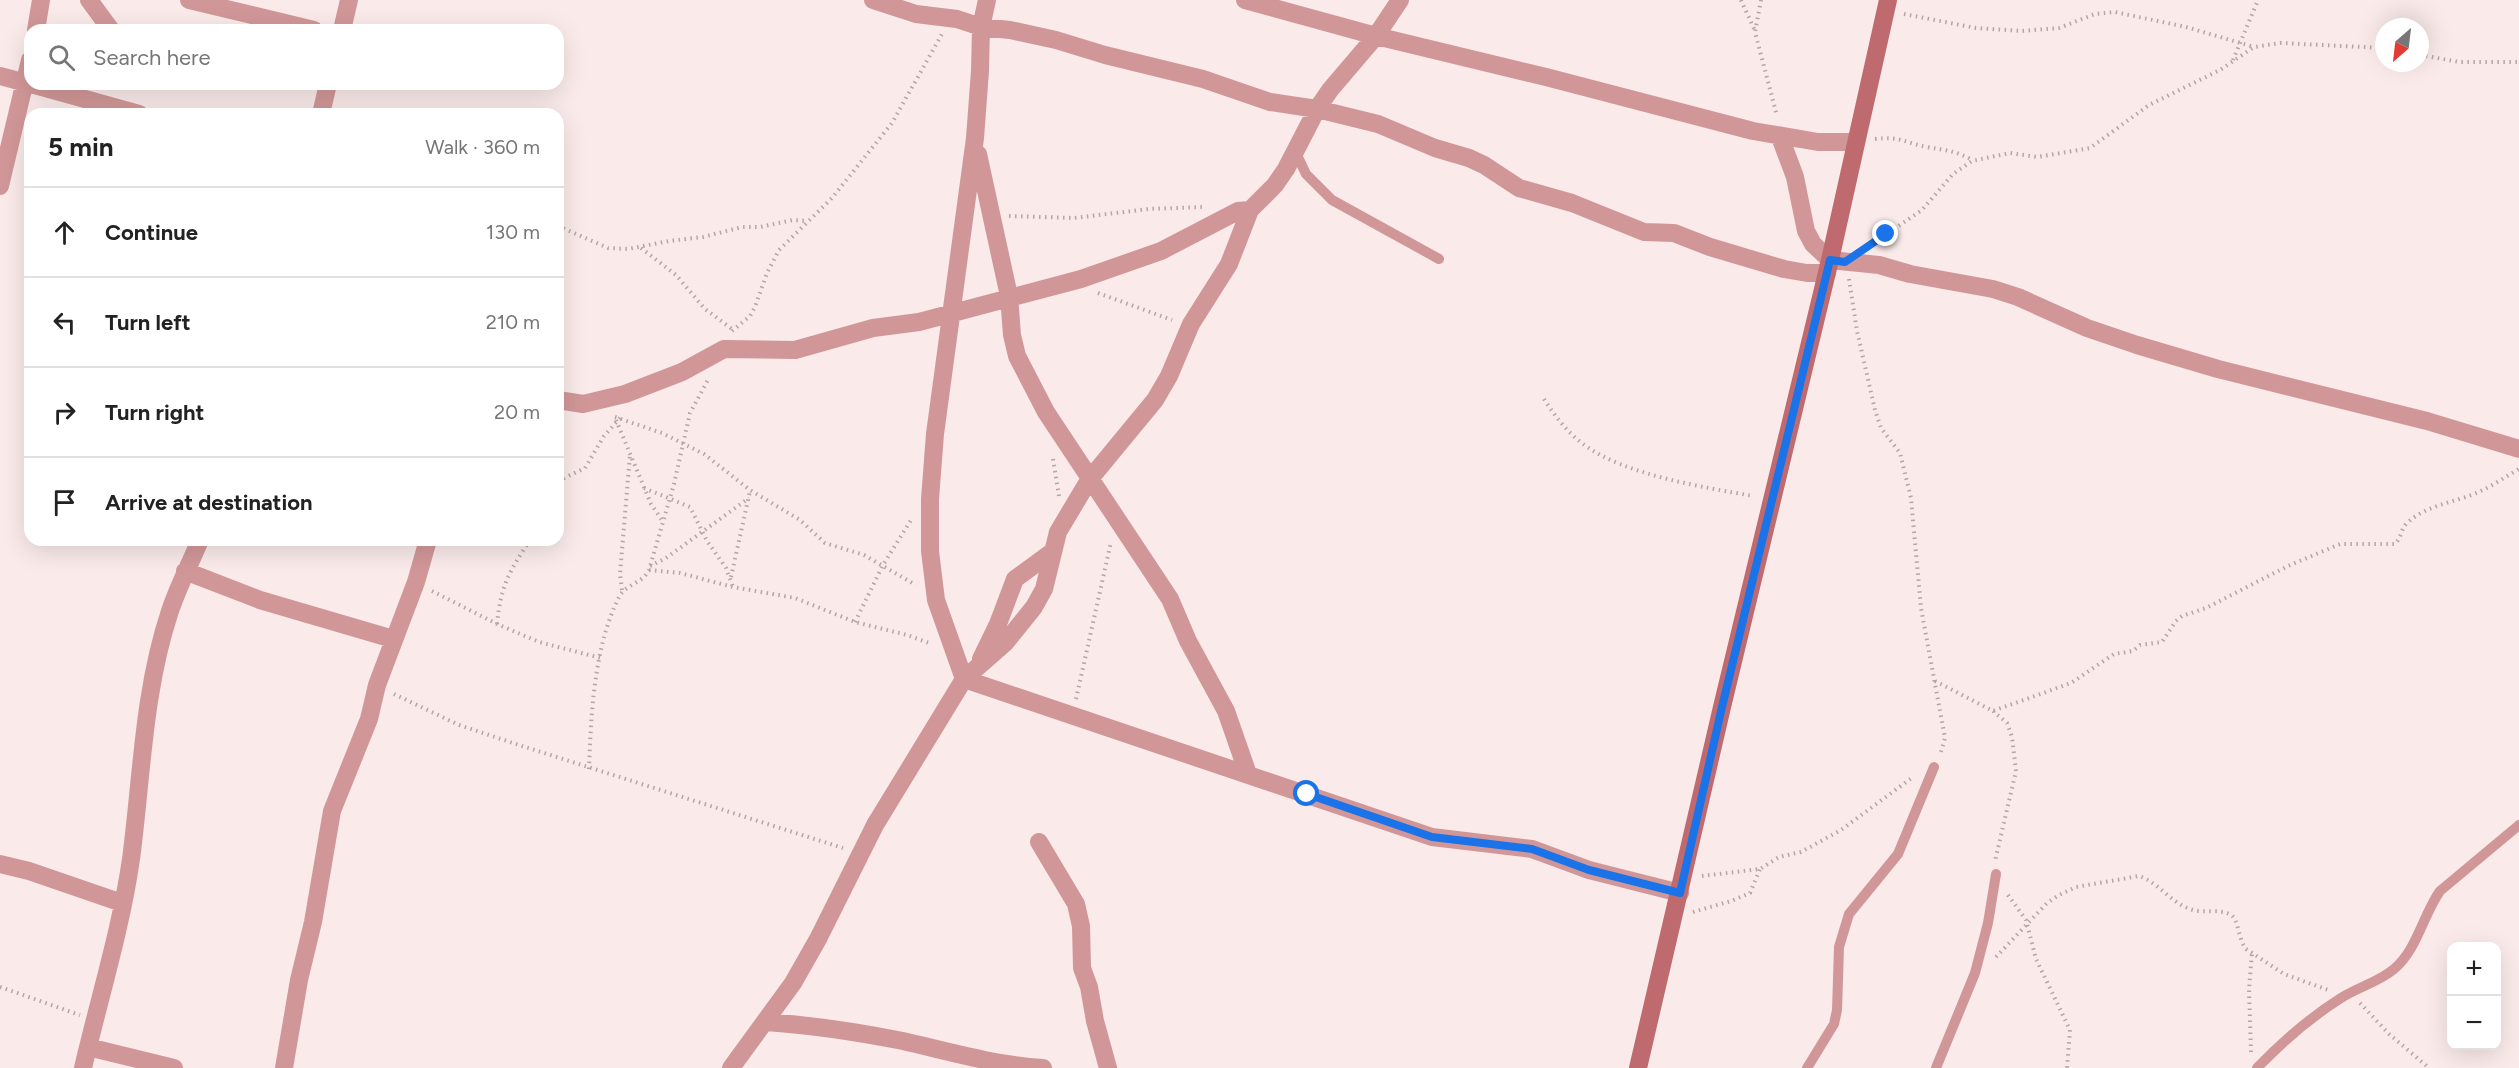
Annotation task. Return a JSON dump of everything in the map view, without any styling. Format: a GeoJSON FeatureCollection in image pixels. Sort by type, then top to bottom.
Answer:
{"type":"FeatureCollection","features":[{"type":"Feature","properties":{"kind":"street"},"geometry":{"type":"LineString","coordinates":[[37,24],[41,0]]}},
{"type":"Feature","properties":{"kind":"street"},"geometry":{"type":"LineString","coordinates":[[89,0],[107,24]]}},
{"type":"Feature","properties":{"kind":"street"},"geometry":{"type":"LineString","coordinates":[[189,0],[289,24]]}},
{"type":"Feature","properties":{"kind":"street"},"geometry":{"type":"LineString","coordinates":[[343,24],[349,0]]}},
{"type":"Feature","properties":{"kind":"street"},"geometry":{"type":"LineString","coordinates":[[873,0],[916,14],[957,19],[981,27],[1010,30],[1056,40],[1105,55],[1203,79],[1270,102],[1317,109],[1378,124],[1435,148],[1469,158],[1519,188],[1572,203],[1644,232],[1674,233],[1710,247],[1806,273],[1834,265],[1878,265],[1910,274],[1994,290],[2018,297],[2087,328],[2137,345],[2217,369],[2427,421],[2519,449]]}},
{"type":"Feature","properties":{"kind":"street"},"geometry":{"type":"LineString","coordinates":[[987,0],[981,27],[975,138],[935,434],[930,499],[931,559],[936,600],[955,659],[970,673],[1072,714],[1432,837],[1532,849],[1589,870],[1682,885]]}},
{"type":"Feature","properties":{"kind":"street"},"geometry":{"type":"LineString","coordinates":[[1245,0],[1376,36],[1496,64],[1780,137],[1818,142],[1856,142]]}},
{"type":"Feature","properties":{"kind":"street"},"geometry":{"type":"LineString","coordinates":[[564,401],[583,404],[625,394],[670,377],[720,351],[795,350],[850,334],[919,322],[1009,296],[1081,279],[1161,251],[1244,210],[1275,185],[1296,153],[1317,109],[1376,36],[1400,0]]}},
{"type":"Feature","properties":{"kind":"street"},"geometry":{"type":"LineString","coordinates":[[1638,1068],[1772,500],[1834,265],[1856,142],[1887,5]]}},
{"type":"Feature","properties":{"kind":"street"},"geometry":{"type":"LineString","coordinates":[[0,76],[24,82]]}},
{"type":"Feature","properties":{"kind":"street"},"geometry":{"type":"LineString","coordinates":[[0,186],[27,90]]}},
{"type":"Feature","properties":{"kind":"street"},"geometry":{"type":"LineString","coordinates":[[54,90],[118,108]]}},
{"type":"Feature","properties":{"kind":"street"},"geometry":{"type":"LineString","coordinates":[[322,108],[327,90]]}},
{"type":"Feature","properties":{"kind":"street"},"geometry":{"type":"LineString","coordinates":[[1780,137],[1795,177],[1806,231],[1813,244],[1834,265]]}},
{"type":"Feature","properties":{"kind":"street"},"geometry":{"type":"LineString","coordinates":[[975,138],[1009,296],[1012,335],[1017,356],[1046,412],[1170,599],[1188,641],[1226,711],[1248,774]]}},
{"type":"Feature","properties":{"kind":"street"},"geometry":{"type":"LineString","coordinates":[[970,673],[1005,643],[1034,606],[1044,589],[1058,532],[1089,480],[1155,400],[1169,376],[1191,324],[1229,264],[1244,210]]}},
{"type":"Feature","properties":{"kind":"street"},"geometry":{"type":"LineString","coordinates":[[83,1068],[130,860],[149,699],[170,612],[197,546]]}},
{"type":"Feature","properties":{"kind":"street"},"geometry":{"type":"LineString","coordinates":[[284,1068],[332,811],[369,719],[377,685],[416,582],[426,546]]}},
{"type":"Feature","properties":{"kind":"street"},"geometry":{"type":"LineString","coordinates":[[730,1068],[793,983],[875,825],[998,624],[1015,579],[1052,552]]}},
{"type":"Feature","properties":{"kind":"street"},"geometry":{"type":"LineString","coordinates":[[185,572],[260,600],[393,639]]}},
{"type":"Feature","properties":{"kind":"street"},"geometry":{"type":"LineString","coordinates":[[1040,842],[1076,903],[1080,926],[1082,968],[1089,987],[1095,1021],[1108,1068]]}},
{"type":"Feature","properties":{"kind":"street"},"geometry":{"type":"LineString","coordinates":[[0,864],[122,903]]}},
{"type":"Feature","properties":{"kind":"street"},"geometry":{"type":"LineString","coordinates":[[766,1022],[814,1025],[859,1033],[1004,1067],[1043,1068]]}},
{"type":"Feature","properties":{"kind":"street"},"geometry":{"type":"LineString","coordinates":[[88,1047],[174,1068]]}},
{"type":"Feature","properties":{"kind":"lane"},"geometry":{"type":"LineString","coordinates":[[1296,153],[1306,174],[1332,200],[1439,260]]}},
{"type":"Feature","properties":{"kind":"lane"},"geometry":{"type":"LineString","coordinates":[[1807,1068],[1834,1024],[1837,1010],[1836,967],[1839,947],[1849,914],[1898,854],[1934,767]]}},
{"type":"Feature","properties":{"kind":"lane"},"geometry":{"type":"LineString","coordinates":[[2254,1065],[2345,995],[2394,970],[2407,954],[2431,903],[2440,891],[2519,825]]}},
{"type":"Feature","properties":{"kind":"lane"},"geometry":{"type":"LineString","coordinates":[[1936,1068],[1975,973],[1988,923],[1996,874]]}},
{"type":"Feature","properties":{"kind":"path"},"geometry":{"type":"LineString","coordinates":[[1741,0],[1755,32],[1774,101],[1780,137]]}},
{"type":"Feature","properties":{"kind":"path"},"geometry":{"type":"LineString","coordinates":[[1755,32],[1761,0]]}},
{"type":"Feature","properties":{"kind":"path"},"geometry":{"type":"LineString","coordinates":[[2233,61],[2258,0]]}},
{"type":"Feature","properties":{"kind":"path"},"geometry":{"type":"LineString","coordinates":[[1887,5],[1976,28],[2022,31],[2059,28],[2095,14],[2115,12],[2186,27],[2254,47],[2280,43],[2375,48]]}},
{"type":"Feature","properties":{"kind":"path"},"geometry":{"type":"LineString","coordinates":[[622,591],[644,578],[649,568],[670,498],[690,413],[711,374],[720,351],[733,330],[750,316],[755,307],[767,273],[779,250],[832,198],[860,166],[892,123],[942,34],[957,19]]}},
{"type":"Feature","properties":{"kind":"path"},"geometry":{"type":"LineString","coordinates":[[1682,885],[1761,869],[1779,857],[1801,852],[1841,830],[1909,780],[1934,767],[1945,738],[1921,608],[1910,489],[1900,453],[1881,428],[1857,331],[1834,265],[1922,210],[1953,174],[1972,161],[2010,153],[2047,156],[2090,148],[2149,105],[2233,61],[2254,47]]}},
{"type":"Feature","properties":{"kind":"path"},"geometry":{"type":"LineString","coordinates":[[2429,57],[2460,62],[2519,62]]}},
{"type":"Feature","properties":{"kind":"path"},"geometry":{"type":"LineString","coordinates":[[1856,142],[1899,139],[1923,146],[1947,149],[1972,161]]}},
{"type":"Feature","properties":{"kind":"path"},"geometry":{"type":"LineString","coordinates":[[990,215],[1042,219],[1074,218],[1149,209],[1218,207],[1244,210]]}},
{"type":"Feature","properties":{"kind":"path"},"geometry":{"type":"LineString","coordinates":[[564,229],[608,248],[641,248],[669,241],[703,237],[742,227],[760,227],[793,220],[807,221]]}},
{"type":"Feature","properties":{"kind":"path"},"geometry":{"type":"LineString","coordinates":[[641,248],[676,275],[705,309],[733,330]]}},
{"type":"Feature","properties":{"kind":"path"},"geometry":{"type":"LineString","coordinates":[[1544,399],[1570,433],[1605,458],[1695,485],[1772,500]]}},
{"type":"Feature","properties":{"kind":"path"},"geometry":{"type":"LineString","coordinates":[[583,404],[618,420],[683,442],[720,465],[750,490],[800,520],[825,543],[864,555],[936,600]]}},
{"type":"Feature","properties":{"kind":"path"},"geometry":{"type":"LineString","coordinates":[[618,420],[651,504],[662,520]]}},
{"type":"Feature","properties":{"kind":"path"},"geometry":{"type":"LineString","coordinates":[[564,478],[585,468],[600,442],[618,420]]}},
{"type":"Feature","properties":{"kind":"path"},"geometry":{"type":"LineString","coordinates":[[1052,454],[1059,495],[1058,532]]}},
{"type":"Feature","properties":{"kind":"path"},"geometry":{"type":"LineString","coordinates":[[589,769],[593,694],[613,612],[622,591],[620,574],[630,455]]}},
{"type":"Feature","properties":{"kind":"path"},"geometry":{"type":"LineString","coordinates":[[1993,711],[2070,683],[2114,654],[2133,651],[2140,645],[2162,642],[2182,616],[2206,608],[2288,566],[2340,544],[2395,544],[2404,526],[2421,513],[2441,503],[2482,491],[2519,469]]}},
{"type":"Feature","properties":{"kind":"path"},"geometry":{"type":"LineString","coordinates":[[644,488],[690,507],[731,578],[733,587]]}},
{"type":"Feature","properties":{"kind":"path"},"geometry":{"type":"LineString","coordinates":[[731,578],[750,490]]}},
{"type":"Feature","properties":{"kind":"path"},"geometry":{"type":"LineString","coordinates":[[649,568],[749,498]]}},
{"type":"Feature","properties":{"kind":"path"},"geometry":{"type":"LineString","coordinates":[[855,622],[883,565],[906,527],[930,499]]}},
{"type":"Feature","properties":{"kind":"path"},"geometry":{"type":"LineString","coordinates":[[1072,714],[1116,520]]}},
{"type":"Feature","properties":{"kind":"path"},"geometry":{"type":"LineString","coordinates":[[497,624],[499,603],[510,570],[526,546]]}},
{"type":"Feature","properties":{"kind":"path"},"geometry":{"type":"LineString","coordinates":[[649,568],[795,598],[855,622],[926,641],[955,659]]}},
{"type":"Feature","properties":{"kind":"path"},"geometry":{"type":"LineString","coordinates":[[416,582],[497,624],[539,642],[601,658]]}},
{"type":"Feature","properties":{"kind":"path"},"geometry":{"type":"LineString","coordinates":[[1934,680],[1993,711],[2007,723],[2012,737],[2016,771],[1995,855],[1996,874],[2001,885],[2022,912],[2028,925],[2036,959],[2070,1030],[2067,1068]]}},
{"type":"Feature","properties":{"kind":"path"},"geometry":{"type":"LineString","coordinates":[[377,685],[459,724],[589,769],[861,854]]}},
{"type":"Feature","properties":{"kind":"path"},"geometry":{"type":"LineString","coordinates":[[1674,917],[1731,901],[1750,893],[1761,869]]}},
{"type":"Feature","properties":{"kind":"path"},"geometry":{"type":"LineString","coordinates":[[1991,962],[2047,903],[2059,895],[2076,887],[2139,876],[2147,878],[2167,896],[2190,910],[2225,912],[2232,915],[2236,920],[2242,943],[2252,953],[2284,974],[2345,995],[2367,1009],[2389,1034],[2430,1068]]}},
{"type":"Feature","properties":{"kind":"path"},"geometry":{"type":"LineString","coordinates":[[2252,953],[2248,988],[2254,1065]]}},
{"type":"Feature","properties":{"kind":"path"},"geometry":{"type":"LineString","coordinates":[[0,987],[94,1020]]}},
{"type":"Feature","properties":{"kind":"route"},"geometry":{"type":"LineString","coordinates":[[1307,794],[1432,837],[1532,849],[1589,870],[1680,893],[1722,707],[1830,260],[1845,262],[1886,234]]}}]}
